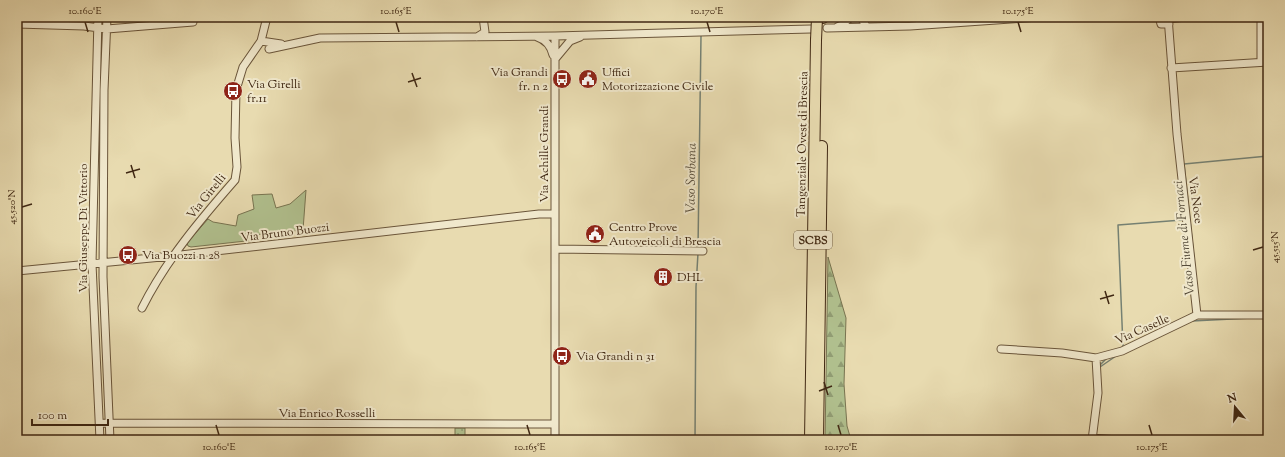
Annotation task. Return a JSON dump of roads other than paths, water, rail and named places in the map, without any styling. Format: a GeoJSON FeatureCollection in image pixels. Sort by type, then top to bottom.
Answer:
{"type":"FeatureCollection","features":[{"type":"Feature","properties":{"kind":"highway","name":"Tangenziale Ovest di Brescia"},"geometry":{"type":"LineString","coordinates":[[818,440],[820,18]]}},
{"type":"Feature","properties":{"kind":"highway","name":"Tangenziale Ovest di Brescia"},"geometry":{"type":"LineString","coordinates":[[810,440],[820,40]]}},
{"type":"Feature","properties":{"kind":"highway"},"geometry":{"type":"LineString","coordinates":[[805,440],[806,409],[811,392]]}},
{"type":"Feature","properties":{"kind":"street","name":"Via Giuseppe Di Vittorio"},"geometry":{"type":"LineString","coordinates":[[98,17],[92,264],[100,440]]}},
{"type":"Feature","properties":{"kind":"street","name":"Via Giuseppe Di Vittorio"},"geometry":{"type":"LineString","coordinates":[[107,17],[104,90],[103,263],[110,440]]}},
{"type":"Feature","properties":{"kind":"street","name":"Via Girelli"},"geometry":{"type":"LineString","coordinates":[[142,308],[172,256],[235,180],[238,167],[235,138],[236,90],[243,67],[247,60],[264,46],[267,17]]}},
{"type":"Feature","properties":{"kind":"street"},"geometry":{"type":"LineString","coordinates":[[484,17],[485,32]]}},
{"type":"Feature","properties":{"kind":"street"},"geometry":{"type":"LineString","coordinates":[[851,17],[842,25],[830,28],[910,26],[1039,17]]}},
{"type":"Feature","properties":{"kind":"street"},"geometry":{"type":"LineString","coordinates":[[860,17],[866,26]]}},
{"type":"Feature","properties":{"kind":"street"},"geometry":{"type":"LineString","coordinates":[[1159,17],[1161,24],[1168,20],[1186,17]]}},
{"type":"Feature","properties":{"kind":"street"},"geometry":{"type":"LineString","coordinates":[[1171,68],[1265,62],[1260,17]]}},
{"type":"Feature","properties":{"kind":"street","name":"Via Noce"},"geometry":{"type":"LineString","coordinates":[[1168,20],[1178,149],[1189,232],[1197,315]]}},
{"type":"Feature","properties":{"kind":"street"},"geometry":{"type":"LineString","coordinates":[[17,24],[107,29],[193,22]]}},
{"type":"Feature","properties":{"kind":"street"},"geometry":{"type":"LineString","coordinates":[[264,46],[284,45],[320,38],[558,36],[811,29]]}},
{"type":"Feature","properties":{"kind":"street"},"geometry":{"type":"LineString","coordinates":[[456,37],[485,32],[514,36]]}},
{"type":"Feature","properties":{"kind":"street"},"geometry":{"type":"LineString","coordinates":[[477,37],[485,32]]}},
{"type":"Feature","properties":{"kind":"street"},"geometry":{"type":"LineString","coordinates":[[555,59],[570,41],[585,35]]}},
{"type":"Feature","properties":{"kind":"street","name":"Via Achille Grandi"},"geometry":{"type":"LineString","coordinates":[[533,36],[544,40],[550,47],[555,59]]}},
{"type":"Feature","properties":{"kind":"street"},"geometry":{"type":"LineString","coordinates":[[558,36],[562,49]]}},
{"type":"Feature","properties":{"kind":"street","name":"Via Achille Grandi"},"geometry":{"type":"LineString","coordinates":[[555,440],[555,59],[558,36]]}},
{"type":"Feature","properties":{"kind":"street","name":"Via Bruno Buozzi"},"geometry":{"type":"LineString","coordinates":[[17,271],[172,256],[531,215],[555,214]]}},
{"type":"Feature","properties":{"kind":"street"},"geometry":{"type":"LineString","coordinates":[[555,249],[703,250]]}},
{"type":"Feature","properties":{"kind":"street"},"geometry":{"type":"LineString","coordinates":[[1197,315],[1268,315]]}},
{"type":"Feature","properties":{"kind":"street","name":"Via Caselle"},"geometry":{"type":"LineString","coordinates":[[1001,349],[1062,353],[1096,358],[1122,351],[1197,315]]}},
{"type":"Feature","properties":{"kind":"street"},"geometry":{"type":"LineString","coordinates":[[1096,358],[1098,393],[1092,439],[1118,440]]}},
{"type":"Feature","properties":{"kind":"street","name":"Via Enrico Rosselli"},"geometry":{"type":"LineString","coordinates":[[100,423],[555,424]]}},
{"type":"Feature","properties":{"kind":"waterway","name":"Vaso Sorbana"},"geometry":{"type":"LineString","coordinates":[[698,248],[701,36]]}},
{"type":"Feature","properties":{"kind":"waterway","name":"Vaso Fiume di Fornaci"},"geometry":{"type":"LineString","coordinates":[[1195,268],[1184,164],[1268,156]]}},
{"type":"Feature","properties":{"kind":"waterway","name":"Vaso Fiume di Fornaci"},"geometry":{"type":"LineString","coordinates":[[1181,205],[1182,216]]}},
{"type":"Feature","properties":{"kind":"waterway","name":"Vaso Fiume di Fornaci"},"geometry":{"type":"LineString","coordinates":[[1123,347],[1118,225],[1182,220]]}},
{"type":"Feature","properties":{"kind":"waterway","name":"Vaso Sorbana"},"geometry":{"type":"LineString","coordinates":[[695,440],[696,287],[698,253]]}},
{"type":"Feature","properties":{"kind":"waterway"},"geometry":{"type":"LineString","coordinates":[[1192,321],[1252,318]]}},
{"type":"Feature","properties":{"kind":"waterway","name":"Vaso Fiume di Fornaci"},"geometry":{"type":"LineString","coordinates":[[1100,367],[1116,356]]}},
{"type":"Feature","properties":{"kind":"waterway","name":"Vaso Fiume di Fornaci"},"geometry":{"type":"LineString","coordinates":[[1100,365],[1107,358]]}},
{"type":"Feature","properties":{"kind":"place","name":"Via Grandi fr. n 2"},"geometry":{"type":"Point","coordinates":[562,79]}},
{"type":"Feature","properties":{"kind":"place","name":"Uffici Motorizzazione Civile"},"geometry":{"type":"Point","coordinates":[588,79]}},
{"type":"Feature","properties":{"kind":"place","name":"Via Girelli fr.11"},"geometry":{"type":"Point","coordinates":[233,91]}},
{"type":"Feature","properties":{"kind":"place","name":"Centro Prove Autoveicoli di Brescia"},"geometry":{"type":"Point","coordinates":[595,234]}},
{"type":"Feature","properties":{"kind":"place","name":"Via Buozzi n 28"},"geometry":{"type":"Point","coordinates":[128,255]}},
{"type":"Feature","properties":{"kind":"place","name":"DHL"},"geometry":{"type":"Point","coordinates":[663,277]}},
{"type":"Feature","properties":{"kind":"place","name":"Via Grandi n 31"},"geometry":{"type":"Point","coordinates":[562,356]}}]}
